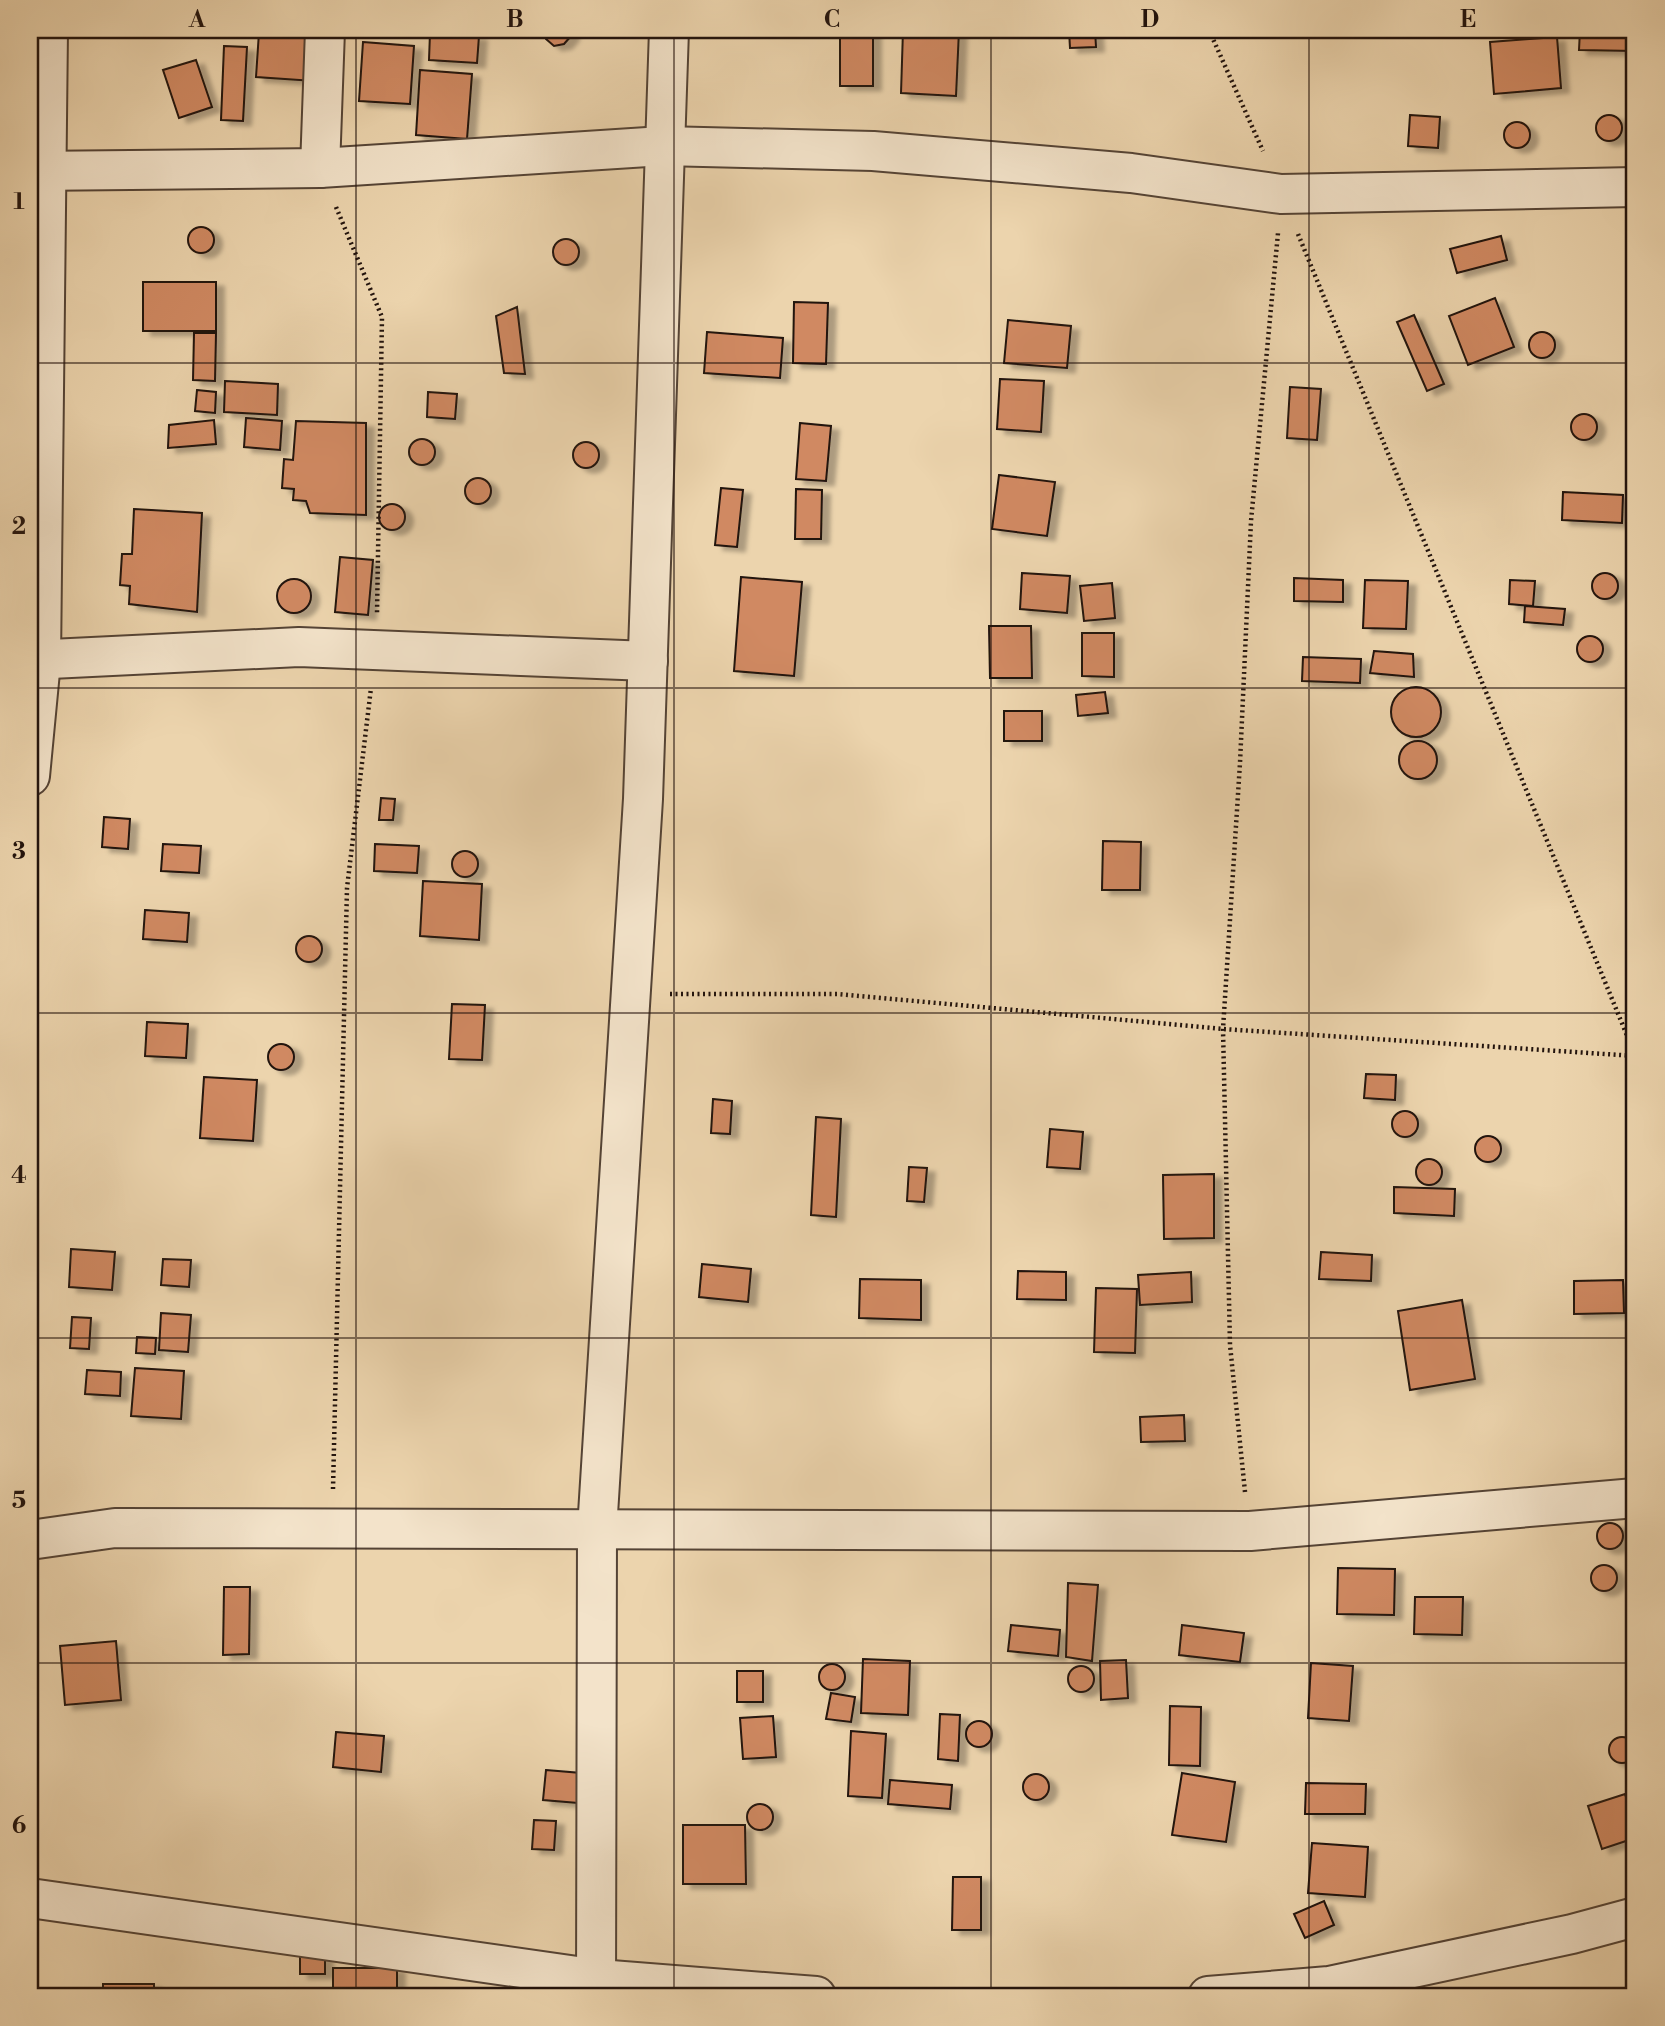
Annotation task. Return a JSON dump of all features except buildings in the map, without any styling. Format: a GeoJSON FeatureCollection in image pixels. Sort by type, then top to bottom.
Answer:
{"type":"FeatureCollection","features":[{"type":"Feature","properties":{"kind":"street"},"geometry":{"type":"LineString","coordinates":[[30,776],[35,660],[38,172],[48,30]]}},
{"type":"Feature","properties":{"kind":"street"},"geometry":{"type":"LineString","coordinates":[[320,168],[325,30]]}},
{"type":"Feature","properties":{"kind":"street"},"geometry":{"type":"LineString","coordinates":[[597,1987],[597,1530],[643,799],[669,30]]}},
{"type":"Feature","properties":{"kind":"street"},"geometry":{"type":"LineString","coordinates":[[38,172],[320,168],[663,146],[873,151],[1131,173],[1281,194],[1635,187]]}},
{"type":"Feature","properties":{"kind":"street"},"geometry":{"type":"LineString","coordinates":[[35,660],[299,647],[648,661]]}},
{"type":"Feature","properties":{"kind":"street"},"geometry":{"type":"LineString","coordinates":[[30,1540],[115,1528],[1250,1531],[1635,1498]]}},
{"type":"Feature","properties":{"kind":"street"},"geometry":{"type":"LineString","coordinates":[[30,1898],[597,1987],[816,1996]]}},
{"type":"Feature","properties":{"kind":"street"},"geometry":{"type":"LineString","coordinates":[[1208,1996],[1329,1986],[1572,1934],[1635,1917]]}},
{"type":"Feature","properties":{"kind":"path"},"geometry":{"type":"LineString","coordinates":[[630,994],[838,994],[1223,1029],[1635,1055],[1281,194],[1209,30]]}},
{"type":"Feature","properties":{"kind":"path"},"geometry":{"type":"LineString","coordinates":[[320,168],[382,317],[376,649],[347,888],[332,1529]]}},
{"type":"Feature","properties":{"kind":"path"},"geometry":{"type":"LineString","coordinates":[[1250,1531],[1230,1345],[1223,1029],[1240,764],[1251,521],[1281,194]]}}]}
